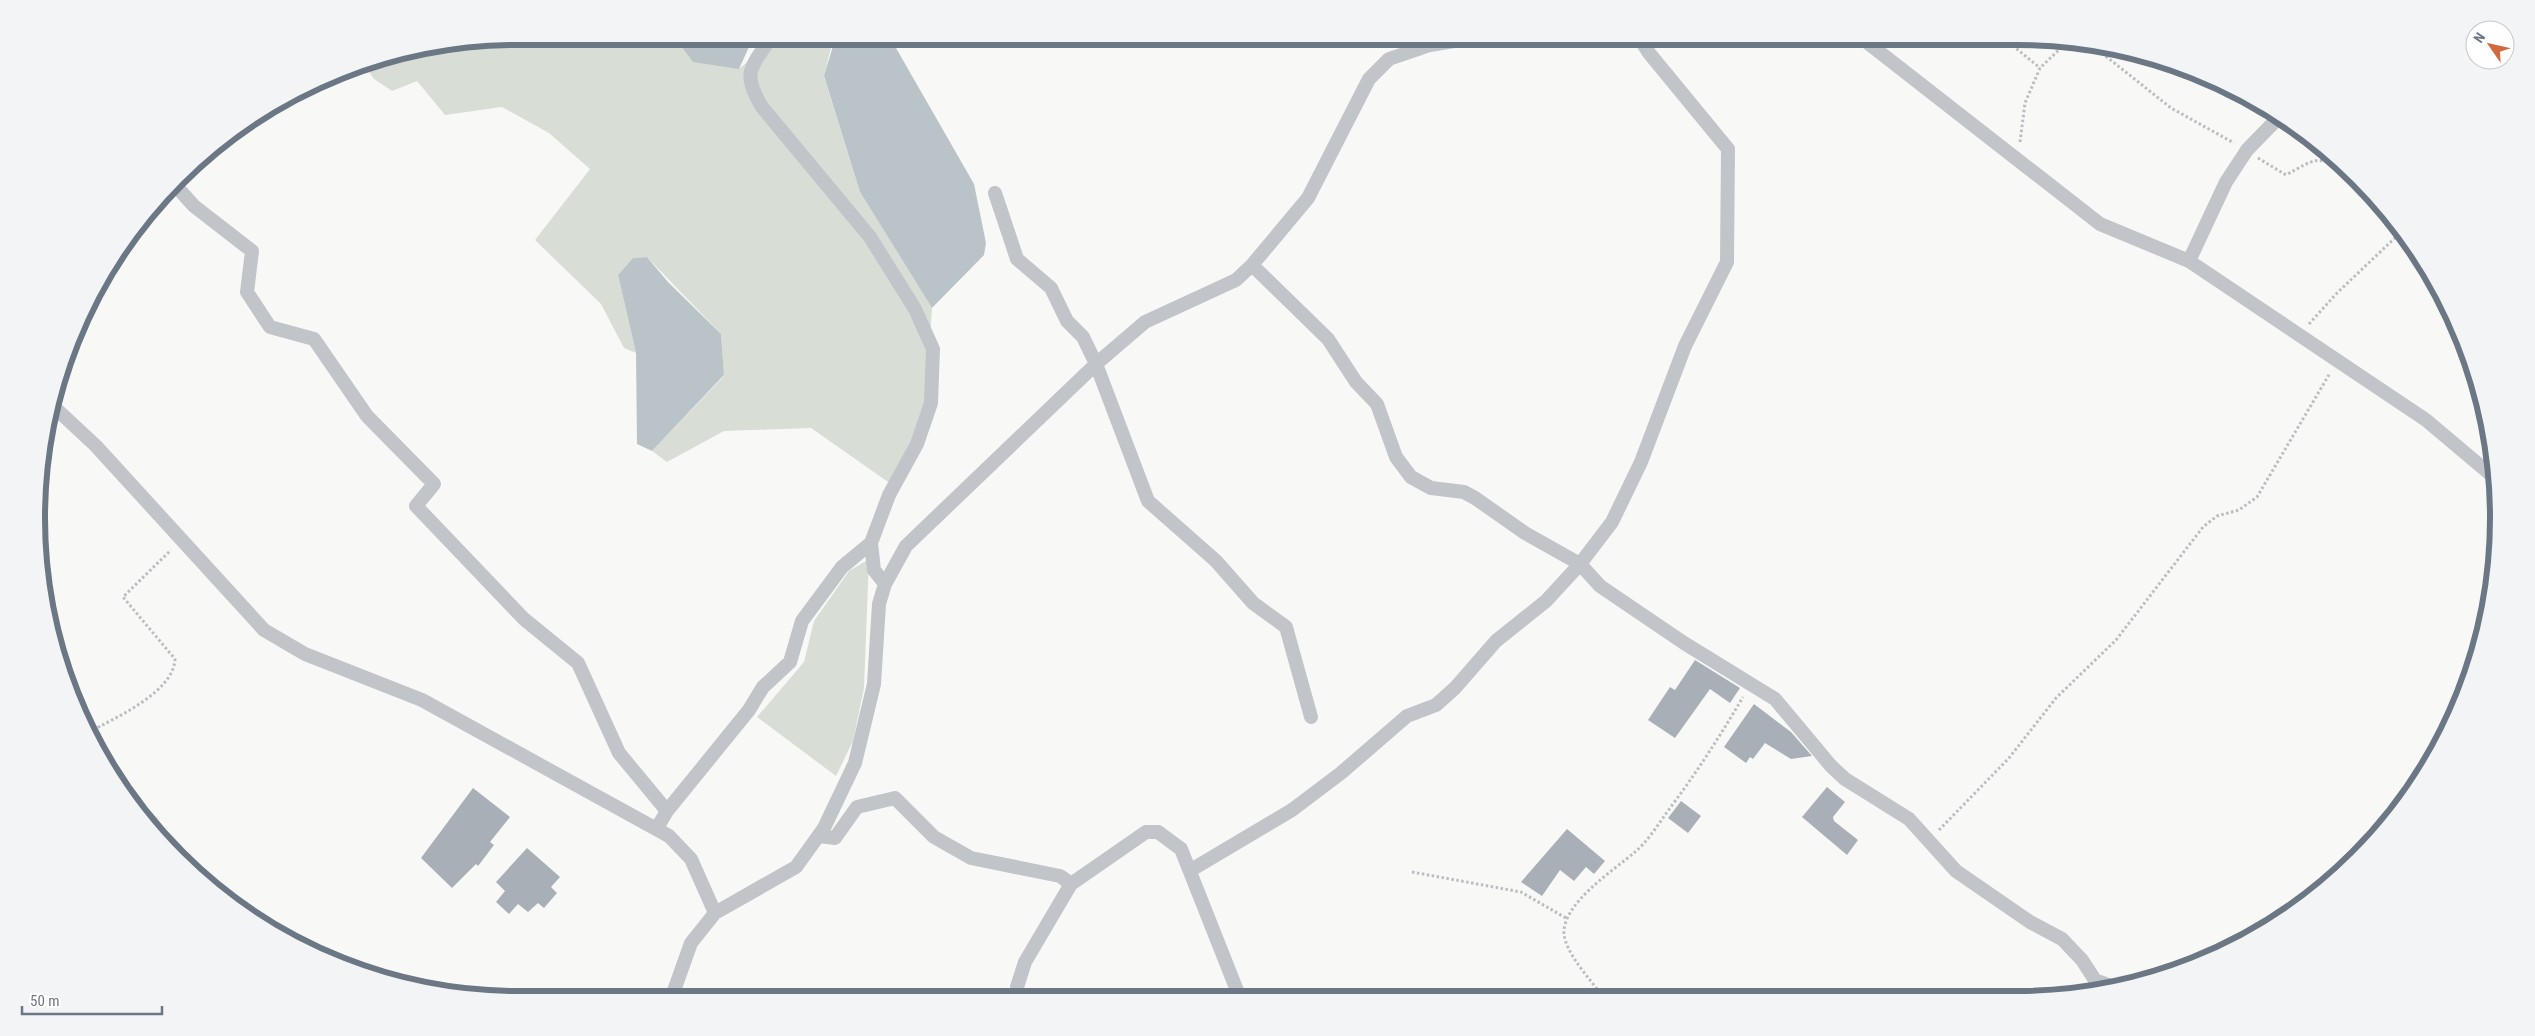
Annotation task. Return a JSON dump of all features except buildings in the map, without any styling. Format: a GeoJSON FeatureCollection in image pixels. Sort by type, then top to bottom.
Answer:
{"type":"FeatureCollection","features":[{"type":"Feature","properties":{"kind":"street"},"geometry":{"type":"LineString","coordinates":[[766,45],[754,63],[749,77],[751,89],[762,107],[870,237],[915,309],[933,349],[931,403],[917,444],[889,495],[871,543],[874,570],[885,584]]}},
{"type":"Feature","properties":{"kind":"street"},"geometry":{"type":"LineString","coordinates":[[673,991],[691,943],[715,913],[796,866],[819,836],[855,763],[874,684],[879,604],[885,584],[906,546],[1096,364],[1145,322],[1236,280],[1252,266],[1308,198],[1369,79],[1389,59],[1430,45]]}},
{"type":"Feature","properties":{"kind":"street"},"geometry":{"type":"LineString","coordinates":[[1191,870],[1292,810],[1341,773],[1407,716],[1436,705],[1456,688],[1496,641],[1546,601],[1580,564],[1612,522],[1637,470],[1686,346],[1727,262],[1728,149],[1645,45]]}},
{"type":"Feature","properties":{"kind":"street"},"geometry":{"type":"LineString","coordinates":[[1871,45],[2100,224],[2189,261],[2426,420],[2488,472]]}},
{"type":"Feature","properties":{"kind":"street"},"geometry":{"type":"LineString","coordinates":[[2189,261],[2226,182],[2247,150],[2275,122]]}},
{"type":"Feature","properties":{"kind":"street"},"geometry":{"type":"LineString","coordinates":[[179,189],[194,206],[252,251],[248,292],[270,327],[314,339],[367,416],[434,484],[416,506],[524,619],[578,663],[620,753],[667,811]]}},
{"type":"Feature","properties":{"kind":"street"},"geometry":{"type":"LineString","coordinates":[[995,193],[1017,259],[1051,288],[1067,321],[1083,337],[1096,364],[1148,501],[1216,561],[1253,603],[1286,627],[1311,717]]}},
{"type":"Feature","properties":{"kind":"street"},"geometry":{"type":"LineString","coordinates":[[1252,266],[1328,339],[1356,382],[1377,404],[1396,457],[1411,477],[1431,488],[1464,492],[1525,533],[1580,564],[1600,586],[1684,644],[1775,699],[1831,766],[1845,779],[1909,819],[1956,871],[2030,922],[2062,939],[2082,960],[2095,980],[2103,983]]}},
{"type":"Feature","properties":{"kind":"street"},"geometry":{"type":"LineString","coordinates":[[58,410],[96,446],[264,630],[305,654],[422,700],[657,828],[669,836],[691,859],[715,913]]}},
{"type":"Feature","properties":{"kind":"street"},"geometry":{"type":"LineString","coordinates":[[657,828],[667,811],[749,710],[763,687],[790,662],[802,621],[842,567],[871,543]]}},
{"type":"Feature","properties":{"kind":"street"},"geometry":{"type":"LineString","coordinates":[[819,836],[835,838],[857,807],[895,798],[934,837],[971,858],[1060,876],[1071,884]]}},
{"type":"Feature","properties":{"kind":"street"},"geometry":{"type":"LineString","coordinates":[[1017,991],[1025,962],[1071,884],[1146,832],[1158,832],[1170,839],[1181,849],[1191,870],[1237,991]]}},
{"type":"Feature","properties":{"kind":"path"},"geometry":{"type":"LineString","coordinates":[[2012,45],[2040,68]]}},
{"type":"Feature","properties":{"kind":"path"},"geometry":{"type":"LineString","coordinates":[[2018,161],[2025,103],[2040,68],[2062,47]]}},
{"type":"Feature","properties":{"kind":"path"},"geometry":{"type":"LineString","coordinates":[[2101,53],[2170,108],[2247,150],[2286,175],[2312,160],[2326,159]]}},
{"type":"Feature","properties":{"kind":"path"},"geometry":{"type":"LineString","coordinates":[[2299,335],[2337,293],[2397,236]]}},
{"type":"Feature","properties":{"kind":"path"},"geometry":{"type":"LineString","coordinates":[[1929,841],[2010,758],[2056,698],[2122,634],[2203,527],[2217,516],[2239,510],[2257,497],[2336,361]]}},
{"type":"Feature","properties":{"kind":"path"},"geometry":{"type":"LineString","coordinates":[[95,729],[127,712],[163,685],[175,668],[176,659],[123,597],[182,540]]}},
{"type":"Feature","properties":{"kind":"path"},"geometry":{"type":"LineString","coordinates":[[1599,991],[1568,949],[1564,933],[1566,918],[1600,880],[1636,851],[1649,837],[1708,756],[1751,684]]}},
{"type":"Feature","properties":{"kind":"path"},"geometry":{"type":"LineString","coordinates":[[1412,872],[1521,892],[1566,918]]}},
{"type":"Feature","properties":{"kind":"shaded area"},"geometry":{"type":"Polygon","coordinates":[[[681,45],[750,45],[739,69],[693,62],[681,45]]]}},
{"type":"Feature","properties":{"kind":"shaded area"},"geometry":{"type":"Polygon","coordinates":[[[692,45],[739,69],[767,45],[832,45],[824,77],[860,192],[932,308],[924,425],[891,484],[811,428],[724,431],[667,462],[652,451],[724,376],[721,334],[647,257],[633,258],[618,275],[636,353],[624,348],[601,304],[535,240],[590,169],[549,133],[502,107],[445,115],[417,81],[392,91],[374,79],[367,70],[426,54],[487,46],[692,45]]]}},
{"type":"Feature","properties":{"kind":"shaded area"},"geometry":{"type":"Polygon","coordinates":[[[833,45],[897,45],[896,48],[974,184],[986,243],[984,255],[932,308],[860,192],[824,76],[833,45]]]}},
{"type":"Feature","properties":{"kind":"shaded area"},"geometry":{"type":"Polygon","coordinates":[[[647,257],[668,282],[721,334],[724,375],[652,451],[637,444],[636,353],[618,275],[633,258],[647,257]]]}},
{"type":"Feature","properties":{"kind":"shaded area"},"geometry":{"type":"Polygon","coordinates":[[[869,559],[864,688],[853,741],[836,776],[757,717],[804,662],[814,621],[849,571],[869,559]]]}}]}
